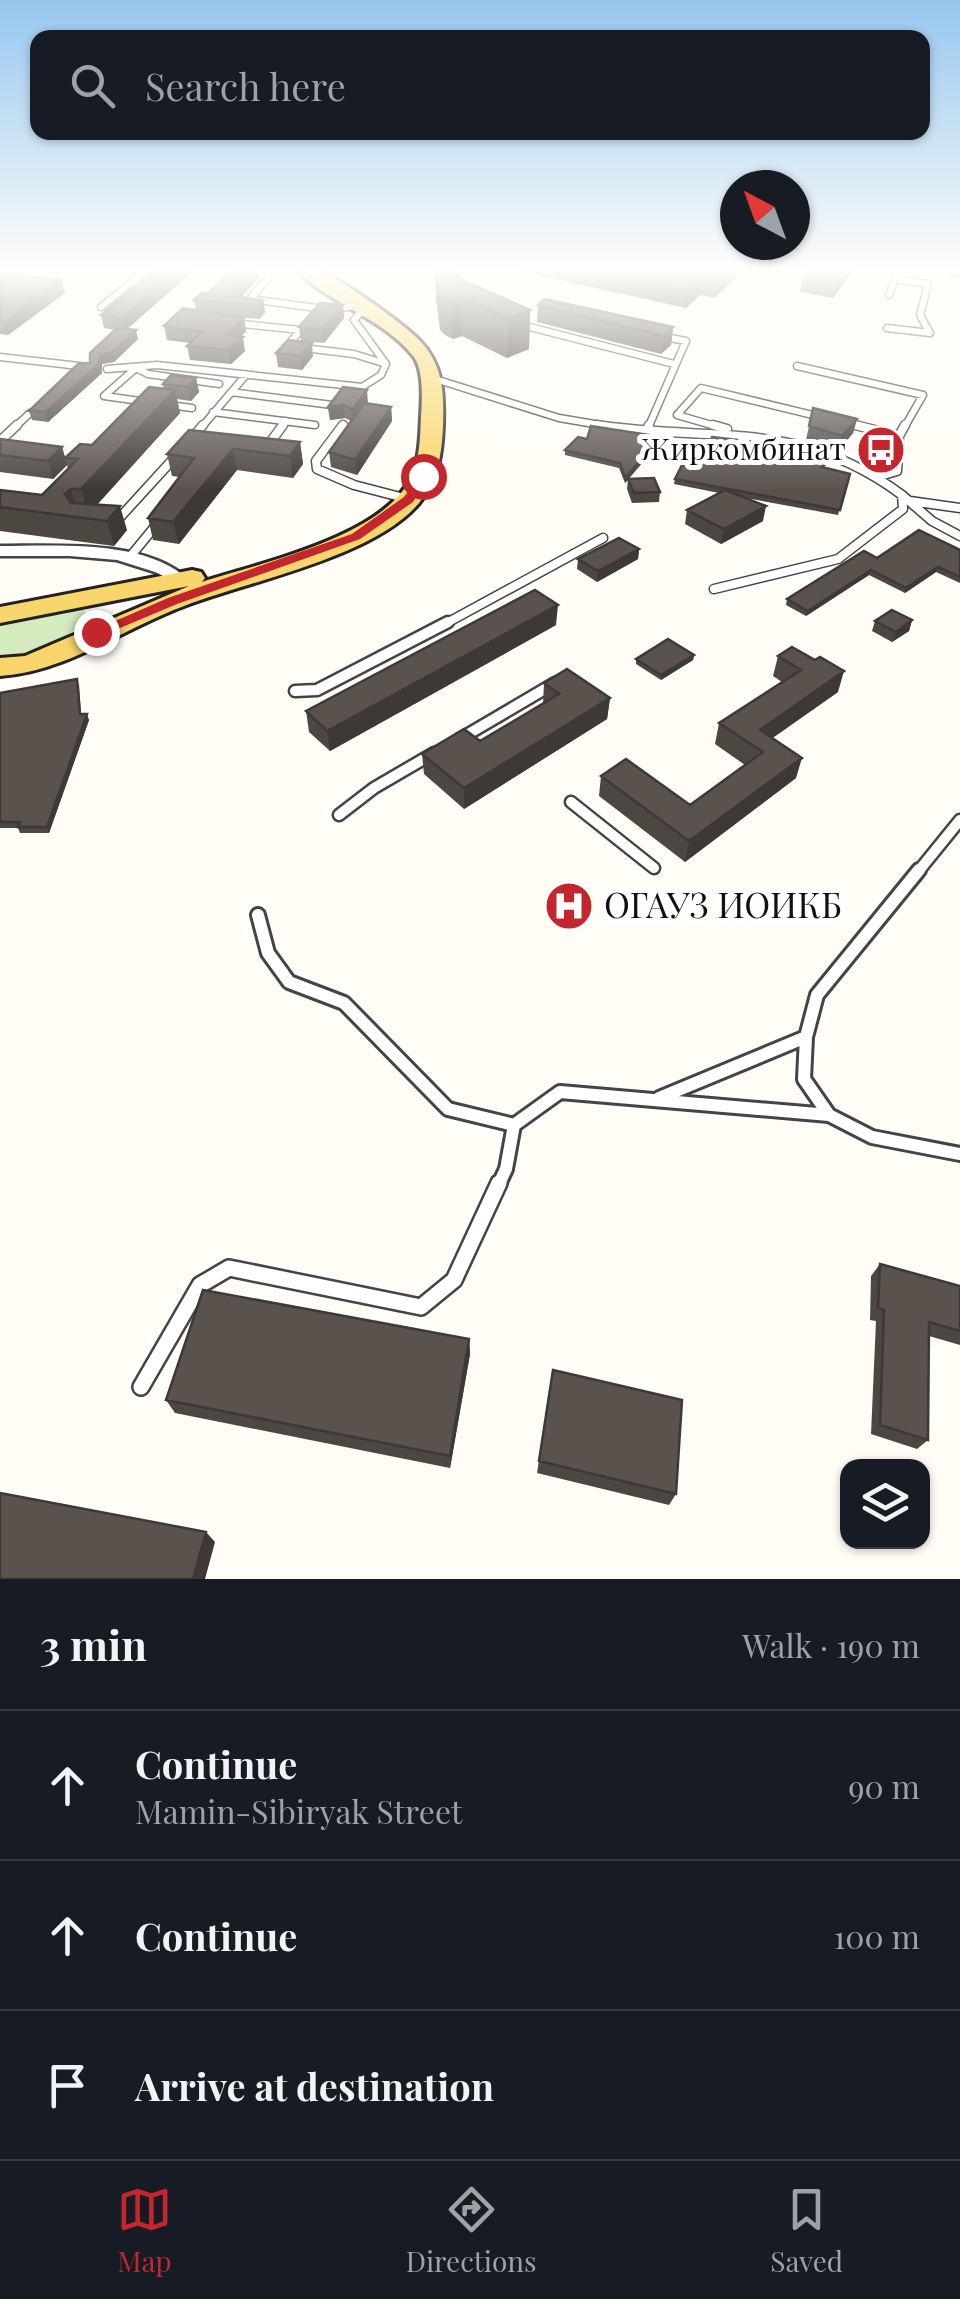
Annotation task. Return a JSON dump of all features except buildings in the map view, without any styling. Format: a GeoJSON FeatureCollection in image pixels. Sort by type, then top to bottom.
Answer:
{"type":"FeatureCollection","features":[{"type":"Feature","properties":{"kind":"main road"},"geometry":{"type":"LineString","coordinates":[[0,667],[30,665],[80,646],[96,632],[172,601],[356,537],[409,500],[432,450],[432,378],[415,344]]}},
{"type":"Feature","properties":{"kind":"main road"},"geometry":{"type":"LineString","coordinates":[[0,615],[304,556]]}},
{"type":"Feature","properties":{"kind":"main road"},"geometry":{"type":"LineString","coordinates":[[80,597],[105,608],[106,614],[96,632]]}},
{"type":"Feature","properties":{"kind":"street"},"geometry":{"type":"LineString","coordinates":[[0,551],[129,558],[154,564],[180,580]]}},
{"type":"Feature","properties":{"kind":"lane"},"geometry":{"type":"LineString","coordinates":[[289,344],[287,346],[354,354],[386,364]]}},
{"type":"Feature","properties":{"kind":"lane"},"geometry":{"type":"LineString","coordinates":[[371,344],[386,364]]}},
{"type":"Feature","properties":{"kind":"lane"},"geometry":{"type":"LineString","coordinates":[[595,344],[674,364]]}},
{"type":"Feature","properties":{"kind":"lane"},"geometry":{"type":"LineString","coordinates":[[647,430],[685,344]]}},
{"type":"Feature","properties":{"kind":"lane"},"geometry":{"type":"LineString","coordinates":[[0,358],[88,367]]}},
{"type":"Feature","properties":{"kind":"lane"},"geometry":{"type":"LineString","coordinates":[[107,369],[157,365],[354,388],[373,382],[386,364]]}},
{"type":"Feature","properties":{"kind":"lane"},"geometry":{"type":"LineString","coordinates":[[797,366],[923,395],[899,436],[897,471],[880,476]]}},
{"type":"Feature","properties":{"kind":"lane"},"geometry":{"type":"LineString","coordinates":[[136,368],[148,374],[219,384]]}},
{"type":"Feature","properties":{"kind":"lane"},"geometry":{"type":"LineString","coordinates":[[136,368],[104,396],[192,408]]}},
{"type":"Feature","properties":{"kind":"lane"},"geometry":{"type":"LineString","coordinates":[[97,522],[114,525],[191,444],[246,376]]}},
{"type":"Feature","properties":{"kind":"lane"},"geometry":{"type":"LineString","coordinates":[[432,378],[566,419],[647,430],[747,435]]}},
{"type":"Feature","properties":{"kind":"lane"},"geometry":{"type":"LineString","coordinates":[[899,436],[701,388],[676,416],[747,435],[826,449],[880,476],[932,522],[960,536]]}},
{"type":"Feature","properties":{"kind":"lane"},"geometry":{"type":"LineString","coordinates":[[230,392],[332,405]]}},
{"type":"Feature","properties":{"kind":"lane"},"geometry":{"type":"LineString","coordinates":[[214,412],[315,425]]}},
{"type":"Feature","properties":{"kind":"lane"},"geometry":{"type":"LineString","coordinates":[[0,440],[30,413]]}},
{"type":"Feature","properties":{"kind":"lane"},"geometry":{"type":"LineString","coordinates":[[262,454],[286,421]]}},
{"type":"Feature","properties":{"kind":"lane"},"geometry":{"type":"LineString","coordinates":[[342,425],[316,461],[318,470],[409,500]]}},
{"type":"Feature","properties":{"kind":"lane"},"geometry":{"type":"LineString","coordinates":[[0,440],[18,443]]}},
{"type":"Feature","properties":{"kind":"lane"},"geometry":{"type":"LineString","coordinates":[[905,498],[960,508]]}},
{"type":"Feature","properties":{"kind":"lane"},"geometry":{"type":"LineString","coordinates":[[714,590],[737,579],[830,563],[864,543],[902,509],[905,498]]}},
{"type":"Feature","properties":{"kind":"lane"},"geometry":{"type":"LineString","coordinates":[[129,558],[166,512]]}},
{"type":"Feature","properties":{"kind":"lane"},"geometry":{"type":"LineString","coordinates":[[295,691],[317,690],[368,665],[603,538]]}},
{"type":"Feature","properties":{"kind":"lane"},"geometry":{"type":"LineString","coordinates":[[338,815],[374,788],[568,676]]}},
{"type":"Feature","properties":{"kind":"lane"},"geometry":{"type":"LineString","coordinates":[[571,802],[654,868]]}},
{"type":"Feature","properties":{"kind":"lane"},"geometry":{"type":"LineString","coordinates":[[829,1115],[804,1079],[806,1037],[817,995],[960,820]]}},
{"type":"Feature","properties":{"kind":"lane"},"geometry":{"type":"LineString","coordinates":[[258,915],[268,953],[288,982],[344,1002],[448,1109],[514,1125]]}},
{"type":"Feature","properties":{"kind":"lane"},"geometry":{"type":"LineString","coordinates":[[655,1100],[806,1037]]}},
{"type":"Feature","properties":{"kind":"lane"},"geometry":{"type":"LineString","coordinates":[[141,1387],[200,1285],[229,1268],[421,1307],[454,1280],[506,1169],[514,1125],[560,1092],[829,1115],[872,1137],[960,1154]]}},
{"type":"Feature","properties":{"kind":"green space"},"geometry":{"type":"Polygon","coordinates":[[[71,608],[84,610],[88,619],[47,646],[0,659],[0,625],[71,608]]]}},
{"type":"Feature","properties":{"kind":"place","name":"Жиркомбинат"},"geometry":{"type":"Point","coordinates":[881,450]}},
{"type":"Feature","properties":{"kind":"place","name":"ОГАУЗ ИОИКБ"},"geometry":{"type":"Point","coordinates":[569,906]}},
{"type":"Feature","properties":{"kind":"route"},"geometry":{"type":"LineString","coordinates":[[96,632],[172,601],[356,537],[409,500],[423,476]]}}]}
